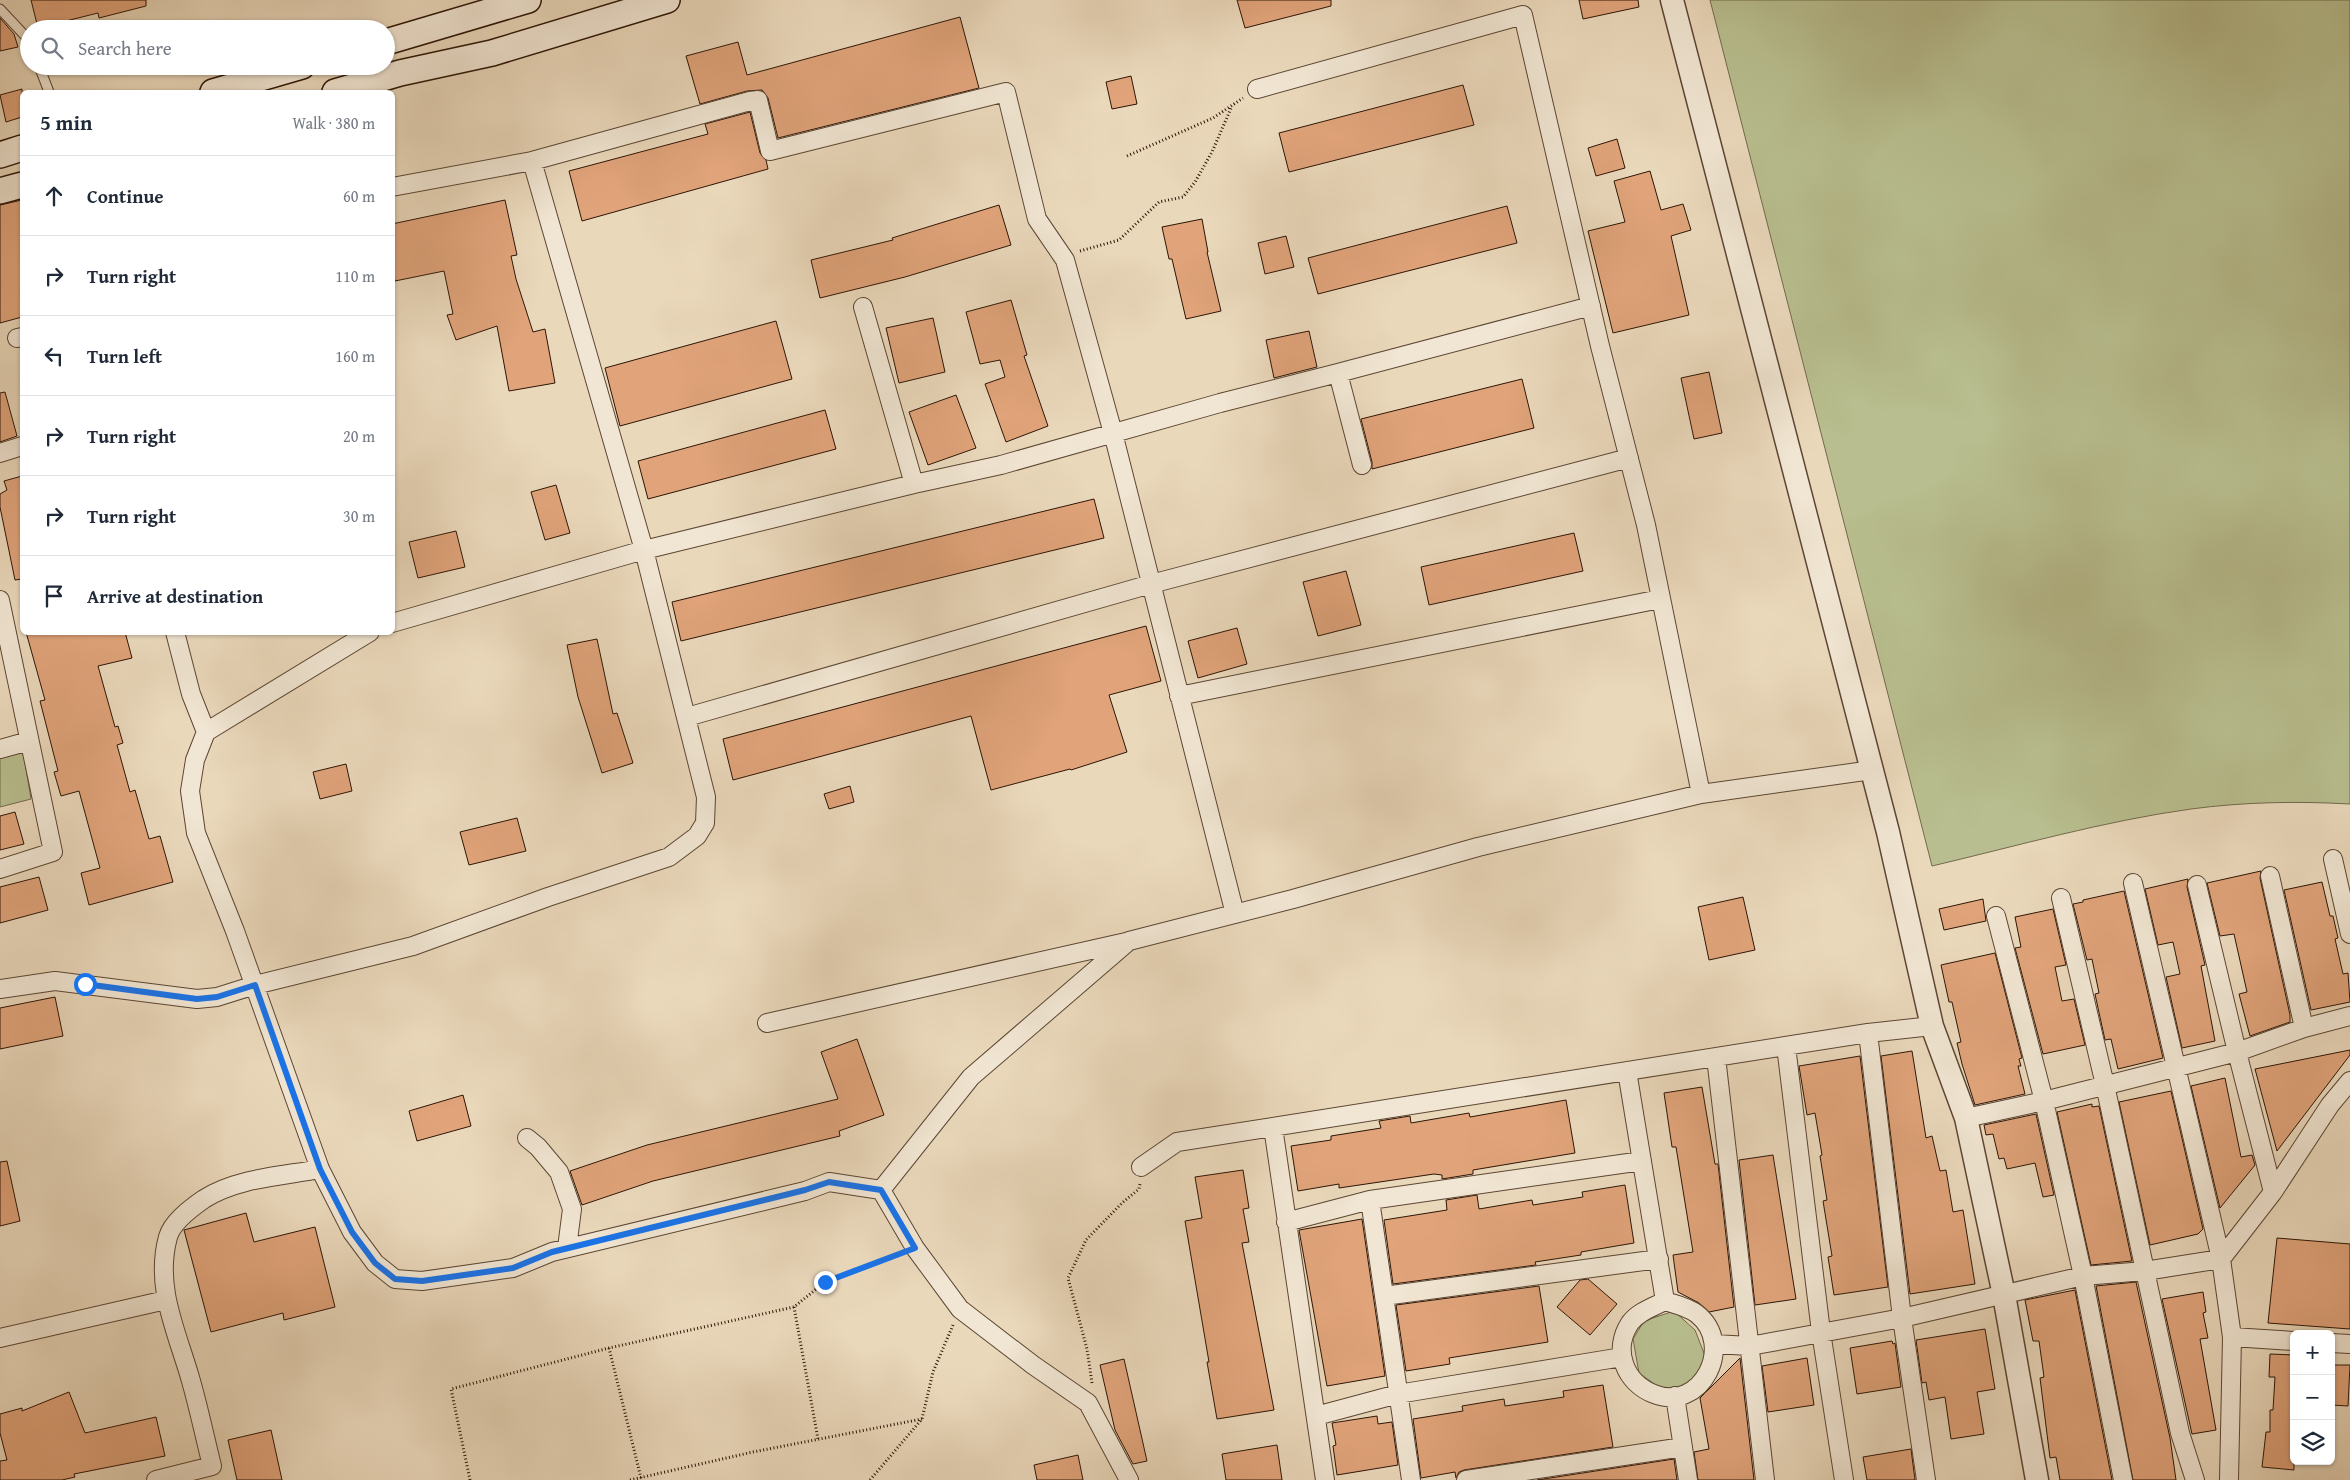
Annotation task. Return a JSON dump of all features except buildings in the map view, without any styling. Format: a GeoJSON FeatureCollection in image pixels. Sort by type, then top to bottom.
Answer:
{"type":"FeatureCollection","features":[{"type":"Feature","properties":{"kind":"main road"},"geometry":{"type":"LineString","coordinates":[[395,39],[474,12],[528,0]]}},
{"type":"Feature","properties":{"kind":"main road"},"geometry":{"type":"LineString","coordinates":[[395,74],[492,53],[667,0]]}},
{"type":"Feature","properties":{"kind":"main road"},"geometry":{"type":"LineString","coordinates":[[220,90],[271,75]]}},
{"type":"Feature","properties":{"kind":"main road"},"geometry":{"type":"LineString","coordinates":[[342,90],[393,75]]}},
{"type":"Feature","properties":{"kind":"main road"},"geometry":{"type":"LineString","coordinates":[[0,155],[20,149]]}},
{"type":"Feature","properties":{"kind":"main road"},"geometry":{"type":"LineString","coordinates":[[0,191],[20,185]]}},
{"type":"Feature","properties":{"kind":"street"},"geometry":{"type":"LineString","coordinates":[[1672,0],[1872,770],[1932,1026],[1966,1118],[2004,1295],[2037,1480]]}},
{"type":"Feature","properties":{"kind":"street"},"geometry":{"type":"LineString","coordinates":[[1257,89],[1523,15],[1591,306],[1646,525],[1701,794]]}},
{"type":"Feature","properties":{"kind":"street"},"geometry":{"type":"LineString","coordinates":[[395,186],[532,161],[750,101],[758,100],[770,151],[1006,92],[1037,219],[1065,260],[1113,433],[1235,914]]}},
{"type":"Feature","properties":{"kind":"street"},"geometry":{"type":"LineString","coordinates":[[0,990],[55,981],[197,999],[217,997],[255,985],[413,946],[548,897],[669,857],[697,836],[705,823],[706,797],[687,717],[644,550],[532,161]]}},
{"type":"Feature","properties":{"kind":"street"},"geometry":{"type":"LineString","coordinates":[[395,622],[644,550],[914,484],[1001,465],[1113,433],[1591,306]]}},
{"type":"Feature","properties":{"kind":"street"},"geometry":{"type":"LineString","coordinates":[[863,307],[914,484]]}},
{"type":"Feature","properties":{"kind":"street"},"geometry":{"type":"LineString","coordinates":[[1338,373],[1362,464]]}},
{"type":"Feature","properties":{"kind":"street"},"geometry":{"type":"LineString","coordinates":[[0,453],[20,447]]}},
{"type":"Feature","properties":{"kind":"street"},"geometry":{"type":"LineString","coordinates":[[687,717],[1151,584],[1629,458]]}},
{"type":"Feature","properties":{"kind":"street"},"geometry":{"type":"LineString","coordinates":[[1179,696],[1660,599]]}},
{"type":"Feature","properties":{"kind":"street"},"geometry":{"type":"LineString","coordinates":[[0,600],[53,852],[0,869]]}},
{"type":"Feature","properties":{"kind":"street"},"geometry":{"type":"LineString","coordinates":[[176,635],[190,694],[206,732]]}},
{"type":"Feature","properties":{"kind":"street"},"geometry":{"type":"LineString","coordinates":[[365,635],[206,732],[195,760],[190,791],[196,833],[255,985],[320,1169],[352,1232],[375,1263],[395,1279],[422,1281],[513,1268],[566,1248],[805,1190],[829,1182],[881,1190]]}},
{"type":"Feature","properties":{"kind":"street"},"geometry":{"type":"LineString","coordinates":[[0,748],[29,742]]}},
{"type":"Feature","properties":{"kind":"street"},"geometry":{"type":"LineString","coordinates":[[767,1023],[1128,941],[1235,914],[1478,847],[1701,794],[1872,770]]}},
{"type":"Feature","properties":{"kind":"street"},"geometry":{"type":"LineString","coordinates":[[2333,859],[2350,934]]}},
{"type":"Feature","properties":{"kind":"street"},"geometry":{"type":"LineString","coordinates":[[2270,876],[2304,1028]]}},
{"type":"Feature","properties":{"kind":"street"},"geometry":{"type":"LineString","coordinates":[[2133,883],[2221,1259],[2232,1337],[2229,1480]]}},
{"type":"Feature","properties":{"kind":"street"},"geometry":{"type":"LineString","coordinates":[[2197,884],[2273,1192]]}},
{"type":"Feature","properties":{"kind":"street"},"geometry":{"type":"LineString","coordinates":[[2061,898],[2105,1085],[2180,1433],[2195,1480]]}},
{"type":"Feature","properties":{"kind":"street"},"geometry":{"type":"LineString","coordinates":[[1996,916],[2044,1101],[2083,1276],[2123,1480]]}},
{"type":"Feature","properties":{"kind":"street"},"geometry":{"type":"LineString","coordinates":[[881,1190],[971,1077],[1128,941]]}},
{"type":"Feature","properties":{"kind":"street"},"geometry":{"type":"LineString","coordinates":[[1966,1118],[2044,1101],[2237,1052],[2304,1028],[2350,1016]]}},
{"type":"Feature","properties":{"kind":"street"},"geometry":{"type":"LineString","coordinates":[[1141,1167],[1177,1142],[1868,1033],[1932,1026]]}},
{"type":"Feature","properties":{"kind":"street"},"geometry":{"type":"LineString","coordinates":[[1868,1033],[1902,1318],[1926,1480]]}},
{"type":"Feature","properties":{"kind":"street"},"geometry":{"type":"LineString","coordinates":[[1786,1046],[1822,1332],[1844,1480]]}},
{"type":"Feature","properties":{"kind":"street"},"geometry":{"type":"LineString","coordinates":[[1716,1057],[1766,1480]]}},
{"type":"Feature","properties":{"kind":"street"},"geometry":{"type":"LineString","coordinates":[[1627,1071],[1665,1301]]}},
{"type":"Feature","properties":{"kind":"street"},"geometry":{"type":"LineString","coordinates":[[1714,1344],[1750,1346],[1902,1318],[2083,1276],[2145,1271],[2221,1259],[2273,1192],[2330,1105],[2350,1081]]}},
{"type":"Feature","properties":{"kind":"street"},"geometry":{"type":"LineString","coordinates":[[1273,1127],[1325,1480]]}},
{"type":"Feature","properties":{"kind":"street"},"geometry":{"type":"LineString","coordinates":[[527,1138],[538,1147],[559,1172],[572,1209],[566,1248]]}},
{"type":"Feature","properties":{"kind":"street"},"geometry":{"type":"LineString","coordinates":[[1286,1222],[1370,1200],[1642,1161]]}},
{"type":"Feature","properties":{"kind":"street"},"geometry":{"type":"LineString","coordinates":[[156,1480],[214,1473],[191,1381],[166,1300],[163,1270],[168,1236],[182,1216],[205,1198],[241,1183],[320,1169]]}},
{"type":"Feature","properties":{"kind":"street"},"geometry":{"type":"LineString","coordinates":[[881,1190],[915,1248],[960,1309],[1033,1365],[1088,1403],[1129,1480]]}},
{"type":"Feature","properties":{"kind":"street"},"geometry":{"type":"LineString","coordinates":[[1370,1200],[1411,1480]]}},
{"type":"Feature","properties":{"kind":"street"},"geometry":{"type":"LineString","coordinates":[[1384,1296],[1659,1260]]}},
{"type":"Feature","properties":{"kind":"street"},"geometry":{"type":"LineString","coordinates":[[0,1338],[166,1300]]}},
{"type":"Feature","properties":{"kind":"street"},"geometry":{"type":"LineString","coordinates":[[1665,1301],[1696,1313],[1708,1327],[1714,1344],[1713,1362],[1706,1378],[1692,1390],[1675,1396],[1656,1396],[1640,1388],[1628,1374],[1622,1357],[1623,1339],[1631,1322],[1644,1310],[1665,1301]]}},
{"type":"Feature","properties":{"kind":"street"},"geometry":{"type":"LineString","coordinates":[[2232,1337],[2290,1340]]}},
{"type":"Feature","properties":{"kind":"street"},"geometry":{"type":"LineString","coordinates":[[2335,1343],[2350,1344]]}},
{"type":"Feature","properties":{"kind":"street"},"geometry":{"type":"LineString","coordinates":[[1316,1416],[1398,1394],[1622,1357]]}},
{"type":"Feature","properties":{"kind":"street"},"geometry":{"type":"LineString","coordinates":[[1675,1396],[1688,1480]]}},
{"type":"Feature","properties":{"kind":"street"},"geometry":{"type":"LineString","coordinates":[[1466,1480],[1683,1447]]}},
{"type":"Feature","properties":{"kind":"lane"},"geometry":{"type":"LineString","coordinates":[[0,9],[20,30]]}},
{"type":"Feature","properties":{"kind":"lane"},"geometry":{"type":"LineString","coordinates":[[42,75],[48,90]]}},
{"type":"Feature","properties":{"kind":"path"},"geometry":{"type":"LineString","coordinates":[[1127,156],[1213,118],[1257,89]]}},
{"type":"Feature","properties":{"kind":"path"},"geometry":{"type":"LineString","coordinates":[[1065,260],[1077,252],[1119,240],[1159,202],[1183,197],[1195,182],[1212,152],[1232,106]]}},
{"type":"Feature","properties":{"kind":"path"},"geometry":{"type":"LineString","coordinates":[[1088,1403],[1093,1394],[1087,1349],[1068,1278],[1086,1240],[1122,1203],[1139,1189],[1141,1167]]}},
{"type":"Feature","properties":{"kind":"path"},"geometry":{"type":"LineString","coordinates":[[470,1480],[452,1389],[608,1348],[794,1307],[825,1282],[915,1248]]}},
{"type":"Feature","properties":{"kind":"path"},"geometry":{"type":"LineString","coordinates":[[794,1307],[818,1439]]}},
{"type":"Feature","properties":{"kind":"path"},"geometry":{"type":"LineString","coordinates":[[870,1480],[922,1419],[933,1372],[960,1309]]}},
{"type":"Feature","properties":{"kind":"path"},"geometry":{"type":"LineString","coordinates":[[608,1348],[641,1478]]}},
{"type":"Feature","properties":{"kind":"path"},"geometry":{"type":"LineString","coordinates":[[630,1480],[818,1439],[922,1419]]}},
{"type":"Feature","properties":{"kind":"green space"},"geometry":{"type":"Polygon","coordinates":[[[1710,0],[2350,0],[2350,804],[2270,803],[2191,809],[2093,827],[1932,866],[1710,0]]]}},
{"type":"Feature","properties":{"kind":"green space"},"geometry":{"type":"Polygon","coordinates":[[[23,750],[31,799],[0,807],[0,758],[23,750]]]}},
{"type":"Feature","properties":{"kind":"green space"},"geometry":{"type":"Polygon","coordinates":[[[1674,1311],[1695,1330],[1709,1366],[1687,1384],[1667,1393],[1639,1373],[1633,1339],[1644,1321],[1674,1311]]]}},
{"type":"Feature","properties":{"kind":"route"},"geometry":{"type":"LineString","coordinates":[[85,984],[197,999],[217,997],[255,985],[304,1119],[320,1169],[352,1232],[375,1263],[395,1279],[422,1281],[513,1268],[566,1248],[805,1190],[829,1182],[881,1190],[915,1248],[825,1282]]}}]}
